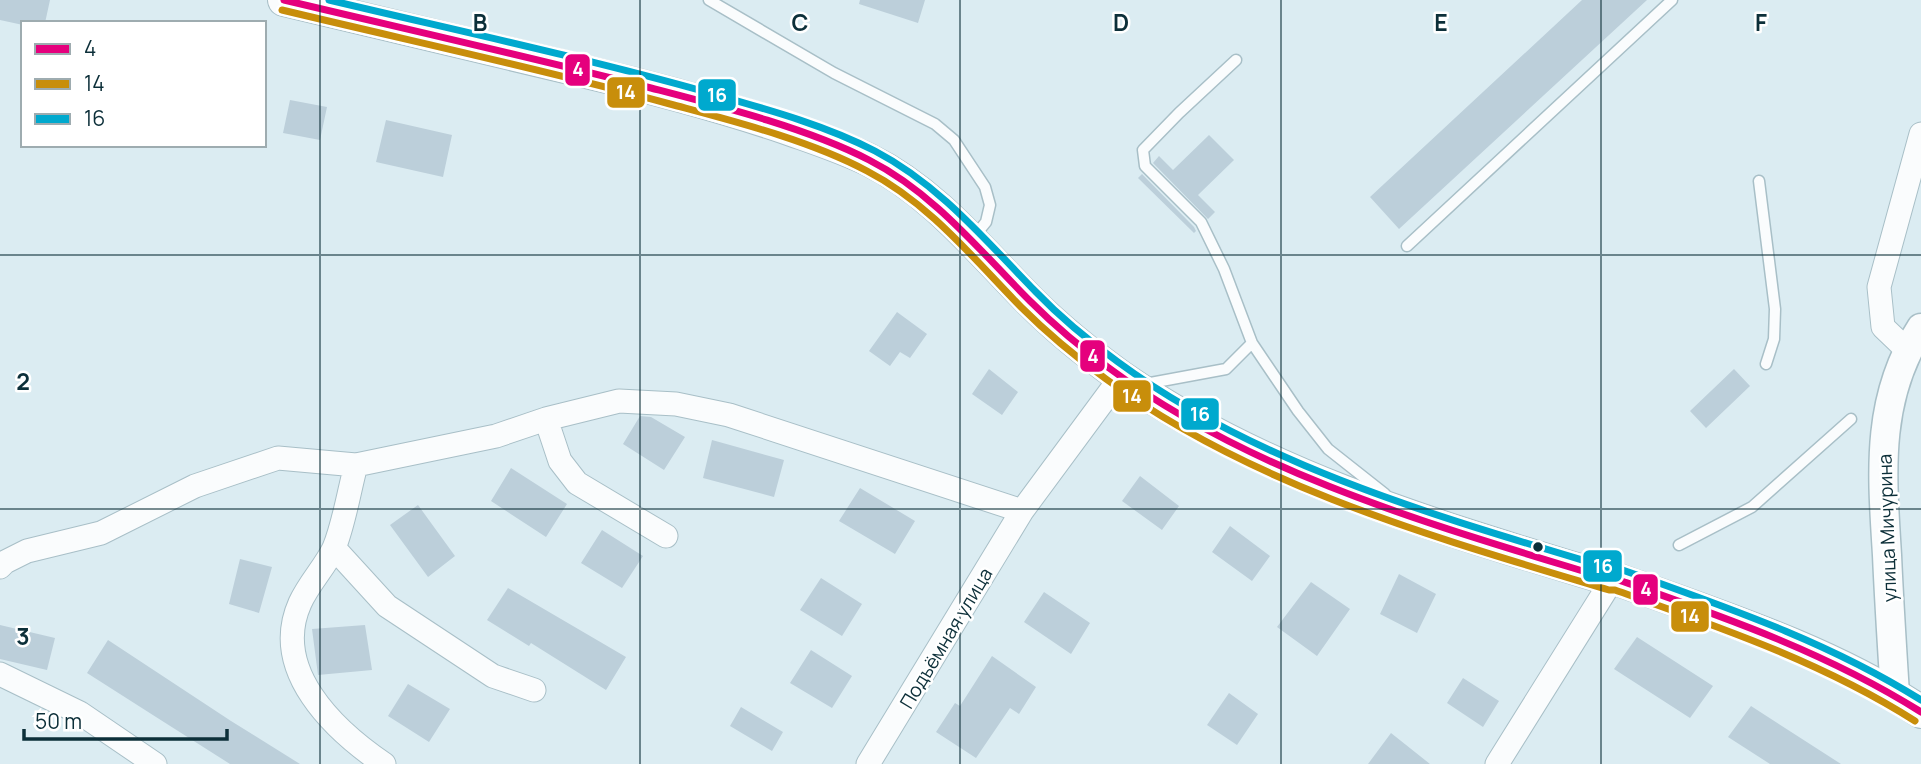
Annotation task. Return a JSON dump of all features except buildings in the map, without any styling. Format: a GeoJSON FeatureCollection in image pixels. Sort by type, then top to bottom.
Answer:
{"type":"FeatureCollection","features":[{"type":"Feature","properties":{"kind":"main road"},"geometry":{"type":"LineString","coordinates":[[284,0],[639,84],[731,110],[815,138],[869,160],[929,200],[972,240],[1033,304],[1080,345],[1129,381],[1214,432],[1280,466],[1417,520],[1616,579],[1744,625],[1839,666],[1895,694],[1921,712]]}},
{"type":"Feature","properties":{"kind":"street"},"geometry":{"type":"LineString","coordinates":[[1914,339],[1883,327],[1879,287],[1921,134]]}},
{"type":"Feature","properties":{"kind":"street","name":"улица Мичурина"},"geometry":{"type":"LineString","coordinates":[[1895,694],[1882,472],[1885,422],[1895,382],[1914,339]]}},
{"type":"Feature","properties":{"kind":"street","name":"Подъёмная улица"},"geometry":{"type":"LineString","coordinates":[[868,764],[1023,511],[1129,381]]}},
{"type":"Feature","properties":{"kind":"street"},"geometry":{"type":"LineString","coordinates":[[0,567],[27,551],[101,533],[195,486],[278,458],[356,465],[496,436],[546,419],[619,401],[676,404],[729,415],[1023,511]]}},
{"type":"Feature","properties":{"kind":"street"},"geometry":{"type":"LineString","coordinates":[[546,419],[560,461],[577,483],[666,536]]}},
{"type":"Feature","properties":{"kind":"street"},"geometry":{"type":"LineString","coordinates":[[356,465],[334,548],[300,603],[291,636],[297,662],[309,693],[332,723],[360,748],[384,764]]}},
{"type":"Feature","properties":{"kind":"street"},"geometry":{"type":"LineString","coordinates":[[334,548],[387,606],[493,676],[534,690]]}},
{"type":"Feature","properties":{"kind":"street"},"geometry":{"type":"LineString","coordinates":[[1497,764],[1612,580]]}},
{"type":"Feature","properties":{"kind":"street"},"geometry":{"type":"LineString","coordinates":[[0,674],[80,713],[155,764]]}},
{"type":"Feature","properties":{"kind":"lane"},"geometry":{"type":"LineString","coordinates":[[709,0],[834,73],[935,124],[954,140],[985,187],[990,205],[986,222],[972,240]]}},
{"type":"Feature","properties":{"kind":"lane"},"geometry":{"type":"LineString","coordinates":[[1407,246],[1672,0]]}},
{"type":"Feature","properties":{"kind":"lane"},"geometry":{"type":"LineString","coordinates":[[1236,60],[1178,113],[1143,150],[1145,166],[1200,222],[1224,269],[1252,343],[1298,411],[1328,449],[1417,520]]}},
{"type":"Feature","properties":{"kind":"lane"},"geometry":{"type":"LineString","coordinates":[[1759,181],[1775,309],[1774,339],[1766,364]]}},
{"type":"Feature","properties":{"kind":"lane"},"geometry":{"type":"LineString","coordinates":[[1129,381],[1226,369],[1252,343]]}},
{"type":"Feature","properties":{"kind":"lane"},"geometry":{"type":"LineString","coordinates":[[1679,545],[1752,507],[1851,419]]}},
{"type":"Feature","properties":{"kind":"transit line","name":"4"},"geometry":{"type":"LineString","coordinates":[[284,0],[678,95],[763,119],[845,148],[893,173],[915,189],[955,224],[1039,310],[1088,353],[1166,406],[1225,440],[1351,495],[1482,540],[1616,579],[1734,622],[1848,671],[1921,712]]}},
{"type":"Feature","properties":{"kind":"transit line","name":"16"},"geometry":{"type":"LineString","coordinates":[[329,0],[659,79],[792,117],[855,141],[899,165],[941,197],[1046,302],[1096,346],[1174,399],[1232,432],[1293,461],[1419,509],[1612,569],[1620,569],[1736,611],[1812,642],[1921,700]]}},
{"type":"Feature","properties":{"kind":"transit line","name":"14"},"geometry":{"type":"LineString","coordinates":[[282,10],[622,91],[770,132],[844,160],[889,184],[930,215],[1031,317],[1095,371],[1163,417],[1222,450],[1284,480],[1348,506],[1479,550],[1615,590],[1731,632],[1807,663],[1915,721]]}}]}
